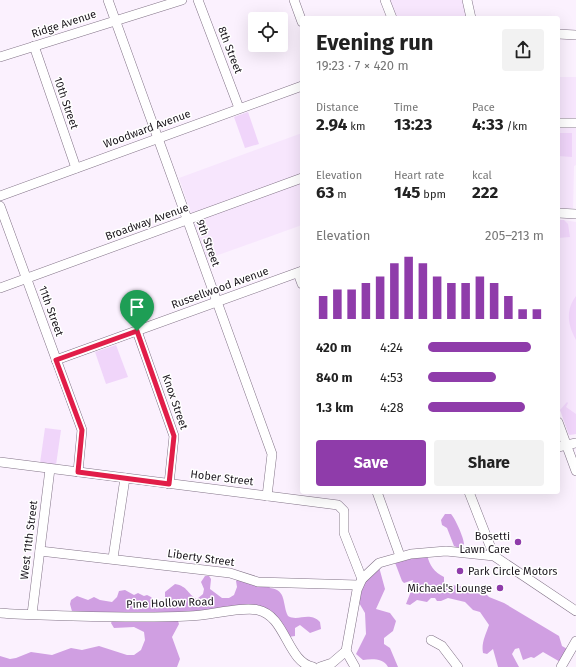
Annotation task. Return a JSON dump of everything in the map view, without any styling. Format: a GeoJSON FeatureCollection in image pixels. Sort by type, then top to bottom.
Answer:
{"type":"FeatureCollection","features":[{"type":"Feature","properties":{"kind":"street","name":"9th Street"},"geometry":{"type":"LineString","coordinates":[[108,0],[272,454],[267,496]]}},
{"type":"Feature","properties":{"kind":"street","name":"Ridge Avenue"},"geometry":{"type":"LineString","coordinates":[[0,57],[182,0]]}},
{"type":"Feature","properties":{"kind":"street","name":"8th Street"},"geometry":{"type":"LineString","coordinates":[[198,0],[239,108]]}},
{"type":"Feature","properties":{"kind":"street"},"geometry":{"type":"LineString","coordinates":[[294,0],[300,16]]}},
{"type":"Feature","properties":{"kind":"street"},"geometry":{"type":"LineString","coordinates":[[385,0],[391,16]]}},
{"type":"Feature","properties":{"kind":"street"},"geometry":{"type":"LineString","coordinates":[[467,0],[471,16]]}},
{"type":"Feature","properties":{"kind":"street"},"geometry":{"type":"LineString","coordinates":[[560,34],[576,35]]}},
{"type":"Feature","properties":{"kind":"street","name":"10th Street"},"geometry":{"type":"LineString","coordinates":[[34,46],[76,168]]}},
{"type":"Feature","properties":{"kind":"street","name":"Woodward Avenue"},"geometry":{"type":"LineString","coordinates":[[0,196],[157,137],[300,87]]}},
{"type":"Feature","properties":{"kind":"street"},"geometry":{"type":"LineString","coordinates":[[560,123],[576,123]]}},
{"type":"Feature","properties":{"kind":"street","name":"Broadway Avenue"},"geometry":{"type":"LineString","coordinates":[[0,288],[300,179]]}},
{"type":"Feature","properties":{"kind":"street","name":"11th Street"},"geometry":{"type":"LineString","coordinates":[[0,206],[82,430],[78,472]]}},
{"type":"Feature","properties":{"kind":"street"},"geometry":{"type":"LineString","coordinates":[[560,213],[576,214]]}},
{"type":"Feature","properties":{"kind":"street","name":"Russellwood Avenue"},"geometry":{"type":"LineString","coordinates":[[56,360],[300,272]]}},
{"type":"Feature","properties":{"kind":"street","name":"Knox Street"},"geometry":{"type":"LineString","coordinates":[[137,331],[174,436],[169,484]]}},
{"type":"Feature","properties":{"kind":"street"},"geometry":{"type":"LineString","coordinates":[[560,434],[562,446],[576,471]]}},
{"type":"Feature","properties":{"kind":"street"},"geometry":{"type":"LineString","coordinates":[[562,446],[576,443]]}},
{"type":"Feature","properties":{"kind":"street","name":"Hober Street"},"geometry":{"type":"LineString","coordinates":[[0,462],[338,505],[342,507],[344,511],[344,533],[360,582]]}},
{"type":"Feature","properties":{"kind":"street","name":"West 11th Street"},"geometry":{"type":"LineString","coordinates":[[32,614],[50,469]]}},
{"type":"Feature","properties":{"kind":"street"},"geometry":{"type":"LineString","coordinates":[[113,558],[124,478]]}},
{"type":"Feature","properties":{"kind":"street"},"geometry":{"type":"LineString","coordinates":[[378,494],[400,556]]}},
{"type":"Feature","properties":{"kind":"street"},"geometry":{"type":"LineString","coordinates":[[470,494],[494,556]]}},
{"type":"Feature","properties":{"kind":"street","name":"Liberty Street"},"geometry":{"type":"LineString","coordinates":[[40,551],[113,558],[230,573],[258,582],[360,582]]}},
{"type":"Feature","properties":{"kind":"street"},"geometry":{"type":"LineString","coordinates":[[320,667],[332,663],[346,651],[360,582],[379,563],[400,556],[446,552],[494,556],[576,611]]}},
{"type":"Feature","properties":{"kind":"street","name":"Pine Hollow Road"},"geometry":{"type":"LineString","coordinates":[[0,613],[188,616],[255,609],[271,616],[279,625],[298,656],[310,667]]}},
{"type":"Feature","properties":{"kind":"street"},"geometry":{"type":"LineString","coordinates":[[431,640],[442,646],[458,667]]}},
{"type":"Feature","properties":{"kind":"street"},"geometry":{"type":"LineString","coordinates":[[561,667],[576,641]]}},
{"type":"Feature","properties":{"kind":"street"},"geometry":{"type":"LineString","coordinates":[[346,651],[355,667]]}},
{"type":"Feature","properties":{"kind":"shaded area"},"geometry":{"type":"Polygon","coordinates":[[[385,0],[467,0],[471,16],[391,16],[385,0]]]}},
{"type":"Feature","properties":{"kind":"shaded area"},"geometry":{"type":"Polygon","coordinates":[[[560,77],[576,77],[576,165],[574,166],[573,208],[560,208],[560,77]]]}},
{"type":"Feature","properties":{"kind":"shaded area"},"geometry":{"type":"Polygon","coordinates":[[[248,112],[259,144],[245,148],[234,117],[248,112]]]}},
{"type":"Feature","properties":{"kind":"shaded area"},"geometry":{"type":"Polygon","coordinates":[[[560,133],[572,133],[572,157],[560,156],[560,133]]]}},
{"type":"Feature","properties":{"kind":"shaded area"},"geometry":{"type":"Polygon","coordinates":[[[300,134],[300,226],[207,259],[179,178],[300,134]]]}},
{"type":"Feature","properties":{"kind":"shaded area"},"geometry":{"type":"Polygon","coordinates":[[[560,219],[576,222],[576,434],[569,435],[560,410],[560,219]]]}},
{"type":"Feature","properties":{"kind":"shaded area"},"geometry":{"type":"Polygon","coordinates":[[[560,220],[564,220],[568,224],[570,237],[560,238],[560,220]]]}},
{"type":"Feature","properties":{"kind":"shaded area"},"geometry":{"type":"Polygon","coordinates":[[[576,296],[576,340],[571,329],[569,313],[570,307],[576,296]]]}},
{"type":"Feature","properties":{"kind":"shaded area"},"geometry":{"type":"Polygon","coordinates":[[[116,345],[128,377],[106,384],[95,352],[116,345]]]}},
{"type":"Feature","properties":{"kind":"shaded area"},"geometry":{"type":"Polygon","coordinates":[[[567,402],[566,407],[576,414],[576,434],[569,435],[560,410],[567,402]]]}},
{"type":"Feature","properties":{"kind":"shaded area"},"geometry":{"type":"Polygon","coordinates":[[[45,428],[61,430],[56,465],[40,463],[45,428]]]}},
{"type":"Feature","properties":{"kind":"shaded area"},"geometry":{"type":"Polygon","coordinates":[[[445,514],[451,514],[461,533],[464,544],[459,548],[454,546],[447,528],[442,525],[441,520],[445,514]]]}},
{"type":"Feature","properties":{"kind":"shaded area"},"geometry":{"type":"Polygon","coordinates":[[[427,555],[433,568],[444,577],[444,584],[481,589],[489,597],[504,603],[559,636],[562,646],[569,650],[562,663],[543,652],[534,658],[531,657],[523,660],[519,648],[515,649],[512,654],[519,667],[498,667],[493,649],[487,654],[483,653],[483,642],[489,625],[480,612],[473,610],[465,602],[448,598],[437,601],[435,598],[431,598],[427,602],[417,600],[410,605],[406,604],[413,586],[413,580],[404,583],[402,581],[394,560],[427,555]]]}},
{"type":"Feature","properties":{"kind":"shaded area"},"geometry":{"type":"Polygon","coordinates":[[[379,567],[385,589],[376,609],[390,613],[396,621],[393,631],[384,638],[384,644],[390,648],[398,667],[388,667],[383,662],[377,660],[363,660],[356,654],[366,634],[365,613],[358,601],[360,587],[379,567]]]}},
{"type":"Feature","properties":{"kind":"shaded area"},"geometry":{"type":"Polygon","coordinates":[[[205,576],[209,576],[211,579],[210,589],[222,598],[229,598],[234,595],[237,587],[236,581],[239,578],[268,585],[270,588],[275,589],[282,595],[288,616],[292,618],[312,617],[320,622],[321,629],[310,633],[300,625],[295,628],[295,636],[288,637],[267,612],[206,615],[73,615],[70,604],[71,600],[77,596],[88,600],[94,597],[100,600],[112,602],[117,597],[119,591],[125,590],[134,595],[138,593],[144,596],[147,595],[160,604],[165,600],[165,592],[175,584],[183,587],[197,599],[203,594],[204,589],[201,582],[205,576]]]}},
{"type":"Feature","properties":{"kind":"shaded area"},"geometry":{"type":"Polygon","coordinates":[[[112,621],[178,621],[179,624],[172,637],[180,659],[177,667],[0,667],[0,656],[10,659],[31,652],[52,655],[71,648],[82,650],[99,646],[127,655],[134,655],[141,650],[145,640],[144,632],[134,627],[114,628],[111,623],[112,621]]]}},
{"type":"Feature","properties":{"kind":"place","name":"Bosetti Lawn Care"},"geometry":{"type":"Point","coordinates":[518,542]}},
{"type":"Feature","properties":{"kind":"place","name":"Park Circle Motors"},"geometry":{"type":"Point","coordinates":[460,571]}},
{"type":"Feature","properties":{"kind":"place","name":"Michael's Lounge"},"geometry":{"type":"Point","coordinates":[500,588]}},
{"type":"Feature","properties":{"kind":"route"},"geometry":{"type":"LineString","coordinates":[[137,331],[174,436],[169,484],[78,472],[82,430],[56,360],[137,331]]}}]}
